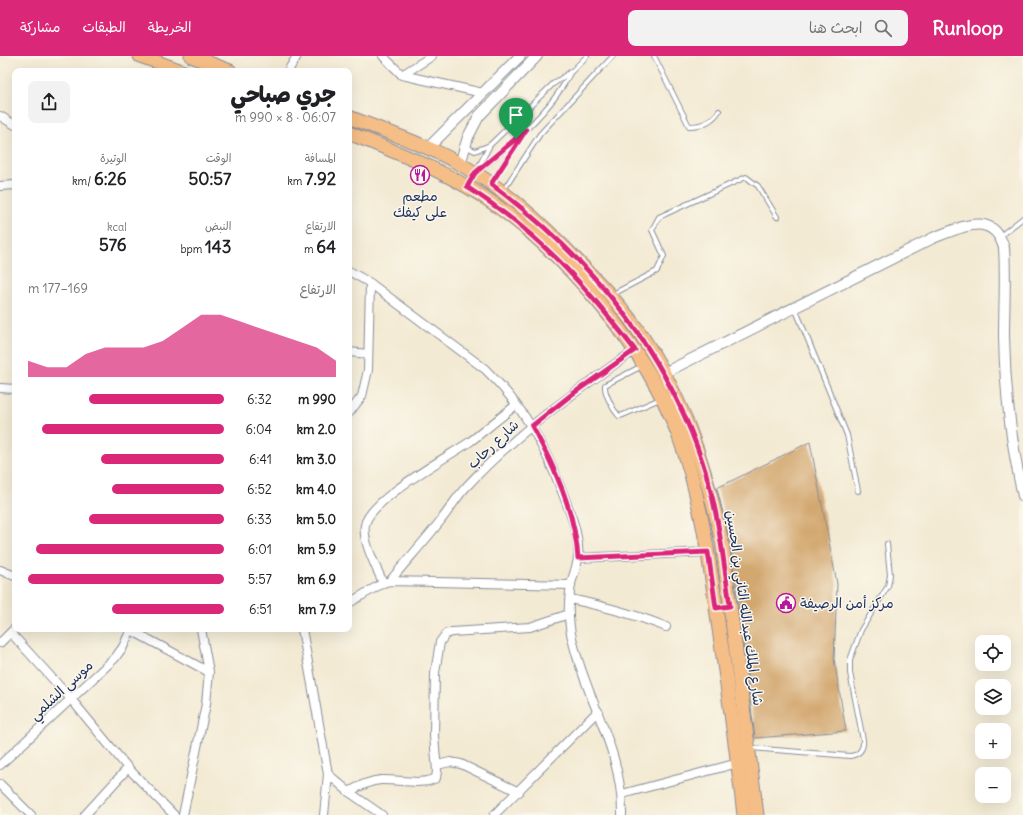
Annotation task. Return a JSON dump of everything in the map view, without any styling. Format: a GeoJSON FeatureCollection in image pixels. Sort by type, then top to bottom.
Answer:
{"type":"FeatureCollection","features":[{"type":"Feature","properties":{"kind":"main road"},"geometry":{"type":"LineString","coordinates":[[140,56],[174,68]]}},
{"type":"Feature","properties":{"kind":"main road"},"geometry":{"type":"LineString","coordinates":[[197,57],[223,68]]}},
{"type":"Feature","properties":{"kind":"main road","name":"شارع الملك عبدالله الثاني بن الحسين"},"geometry":{"type":"LineString","coordinates":[[352,118],[428,148],[460,164],[491,184],[527,211],[610,295],[635,326],[664,373],[689,427],[704,468],[722,544],[757,815]]}},
{"type":"Feature","properties":{"kind":"main road","name":"شارع الملك عبدالله الثاني بن الحسين"},"geometry":{"type":"LineString","coordinates":[[352,134],[422,163],[467,187],[497,206],[536,237],[566,267],[598,303],[645,365],[678,433],[698,499],[708,552],[744,815]]}},
{"type":"Feature","properties":{"kind":"main road"},"geometry":{"type":"LineString","coordinates":[[467,187],[475,173]]}},
{"type":"Feature","properties":{"kind":"main road"},"geometry":{"type":"LineString","coordinates":[[716,608],[730,606]]}},
{"type":"Feature","properties":{"kind":"street"},"geometry":{"type":"LineString","coordinates":[[290,68],[297,56]]}},
{"type":"Feature","properties":{"kind":"street"},"geometry":{"type":"LineString","coordinates":[[383,56],[402,74],[483,93]]}},
{"type":"Feature","properties":{"kind":"street"},"geometry":{"type":"LineString","coordinates":[[402,74],[432,56]]}},
{"type":"Feature","properties":{"kind":"street"},"geometry":{"type":"LineString","coordinates":[[428,148],[520,56]]}},
{"type":"Feature","properties":{"kind":"street"},"geometry":{"type":"LineString","coordinates":[[460,164],[468,136],[479,116],[537,56]]}},
{"type":"Feature","properties":{"kind":"street"},"geometry":{"type":"LineString","coordinates":[[0,116],[12,123]]}},
{"type":"Feature","properties":{"kind":"street"},"geometry":{"type":"LineString","coordinates":[[0,186],[12,185]]}},
{"type":"Feature","properties":{"kind":"street"},"geometry":{"type":"LineString","coordinates":[[664,373],[933,238],[964,227],[985,224],[991,226],[1000,236],[1005,268],[1004,336],[1007,394],[1023,496]]}},
{"type":"Feature","properties":{"kind":"street"},"geometry":{"type":"LineString","coordinates":[[352,273],[370,283],[485,369],[502,386],[532,426],[548,454],[575,527],[578,558],[571,585],[569,614],[572,640],[580,667],[612,749],[622,794],[622,815]]}},
{"type":"Feature","properties":{"kind":"street"},"geometry":{"type":"LineString","coordinates":[[352,409],[362,396],[366,384],[370,283]]}},
{"type":"Feature","properties":{"kind":"street","name":"شارع رحاب"},"geometry":{"type":"LineString","coordinates":[[387,582],[440,521],[466,487],[532,426],[571,395],[635,350]]}},
{"type":"Feature","properties":{"kind":"street"},"geometry":{"type":"LineString","coordinates":[[352,352],[368,354]]}},
{"type":"Feature","properties":{"kind":"street"},"geometry":{"type":"LineString","coordinates":[[0,388],[12,389]]}},
{"type":"Feature","properties":{"kind":"street"},"geometry":{"type":"LineString","coordinates":[[387,582],[368,549],[364,533],[364,525],[368,516],[405,484],[470,441],[516,405]]}},
{"type":"Feature","properties":{"kind":"street"},"geometry":{"type":"LineString","coordinates":[[578,558],[708,552]]}},
{"type":"Feature","properties":{"kind":"street"},"geometry":{"type":"LineString","coordinates":[[0,570],[12,575]]}},
{"type":"Feature","properties":{"kind":"street"},"geometry":{"type":"LineString","coordinates":[[352,601],[387,582],[571,585]]}},
{"type":"Feature","properties":{"kind":"street"},"geometry":{"type":"LineString","coordinates":[[570,599],[633,615],[666,627]]}},
{"type":"Feature","properties":{"kind":"street"},"geometry":{"type":"LineString","coordinates":[[349,792],[370,782],[381,780],[431,781],[437,775],[434,729],[435,673],[438,647],[446,634],[452,632],[530,627],[569,614]]}},
{"type":"Feature","properties":{"kind":"street"},"geometry":{"type":"LineString","coordinates":[[0,643],[12,632]]}},
{"type":"Feature","properties":{"kind":"street"},"geometry":{"type":"LineString","coordinates":[[14,632],[128,768],[174,815]]}},
{"type":"Feature","properties":{"kind":"street","name":"موسى الشلمي"},"geometry":{"type":"LineString","coordinates":[[0,765],[115,658],[123,647],[130,632]]}},
{"type":"Feature","properties":{"kind":"street"},"geometry":{"type":"LineString","coordinates":[[136,632],[209,672]]}},
{"type":"Feature","properties":{"kind":"street"},"geometry":{"type":"LineString","coordinates":[[183,815],[206,704],[209,672],[202,632]]}},
{"type":"Feature","properties":{"kind":"street"},"geometry":{"type":"LineString","coordinates":[[304,632],[328,774],[324,815]]}},
{"type":"Feature","properties":{"kind":"street"},"geometry":{"type":"LineString","coordinates":[[494,815],[598,711]]}},
{"type":"Feature","properties":{"kind":"street"},"geometry":{"type":"LineString","coordinates":[[437,765],[450,762],[461,764],[518,792]]}},
{"type":"Feature","properties":{"kind":"street"},"geometry":{"type":"LineString","coordinates":[[622,794],[738,763]]}},
{"type":"Feature","properties":{"kind":"street"},"geometry":{"type":"LineString","coordinates":[[85,815],[128,768]]}},
{"type":"Feature","properties":{"kind":"street"},"geometry":{"type":"LineString","coordinates":[[328,774],[349,792],[382,815]]}},
{"type":"Feature","properties":{"kind":"street"},"geometry":{"type":"LineString","coordinates":[[0,784],[31,815]]}},
{"type":"Feature","properties":{"kind":"lane"},"geometry":{"type":"LineString","coordinates":[[475,173],[490,145],[553,84],[572,71],[587,56]]}},
{"type":"Feature","properties":{"kind":"lane"},"geometry":{"type":"LineString","coordinates":[[502,193],[540,134],[613,56]]}},
{"type":"Feature","properties":{"kind":"lane"},"geometry":{"type":"LineString","coordinates":[[654,56],[689,126],[700,126],[714,118],[719,110]]}},
{"type":"Feature","properties":{"kind":"lane"},"geometry":{"type":"LineString","coordinates":[[491,184],[526,130],[561,90],[572,71]]}},
{"type":"Feature","properties":{"kind":"lane"},"geometry":{"type":"LineString","coordinates":[[475,173],[526,130]]}},
{"type":"Feature","properties":{"kind":"lane"},"geometry":{"type":"LineString","coordinates":[[466,146],[468,149],[475,151],[490,145]]}},
{"type":"Feature","properties":{"kind":"lane"},"geometry":{"type":"LineString","coordinates":[[610,295],[657,271],[664,256],[652,230],[659,217],[746,177],[758,186],[777,217]]}},
{"type":"Feature","properties":{"kind":"lane"},"geometry":{"type":"LineString","coordinates":[[1000,236],[1023,218]]}},
{"type":"Feature","properties":{"kind":"lane"},"geometry":{"type":"LineString","coordinates":[[795,308],[847,435],[858,490]]}},
{"type":"Feature","properties":{"kind":"lane"},"geometry":{"type":"LineString","coordinates":[[645,365],[605,385],[605,390],[619,416],[661,398]]}},
{"type":"Feature","properties":{"kind":"lane"},"geometry":{"type":"LineString","coordinates":[[748,748],[850,756],[861,750],[863,740],[850,673],[850,660],[861,630],[888,586],[890,575],[887,544]]}},
{"type":"Feature","properties":{"kind":"building","name":"مركز أمن الرصيفة"},"geometry":{"type":"Polygon","coordinates":[[[810,442],[837,584],[834,659],[846,731],[755,738],[730,542],[717,488],[810,442]]]}},
{"type":"Feature","properties":{"kind":"place","name":"مطعم على كيفك"},"geometry":{"type":"Point","coordinates":[420,175]}},
{"type":"Feature","properties":{"kind":"place","name":"مركز أمن الرصيفة"},"geometry":{"type":"Point","coordinates":[786,603]}},
{"type":"Feature","properties":{"kind":"route"},"geometry":{"type":"LineString","coordinates":[[526,130],[491,184],[527,211],[610,295],[635,326],[664,373],[689,427],[702,462],[713,502],[722,544],[730,606],[716,608],[708,552],[658,553],[578,558],[575,527],[548,454],[532,426],[571,395],[635,350],[598,303],[566,267],[536,237],[497,206],[467,187],[475,173],[516,139],[526,130]]}}]}
